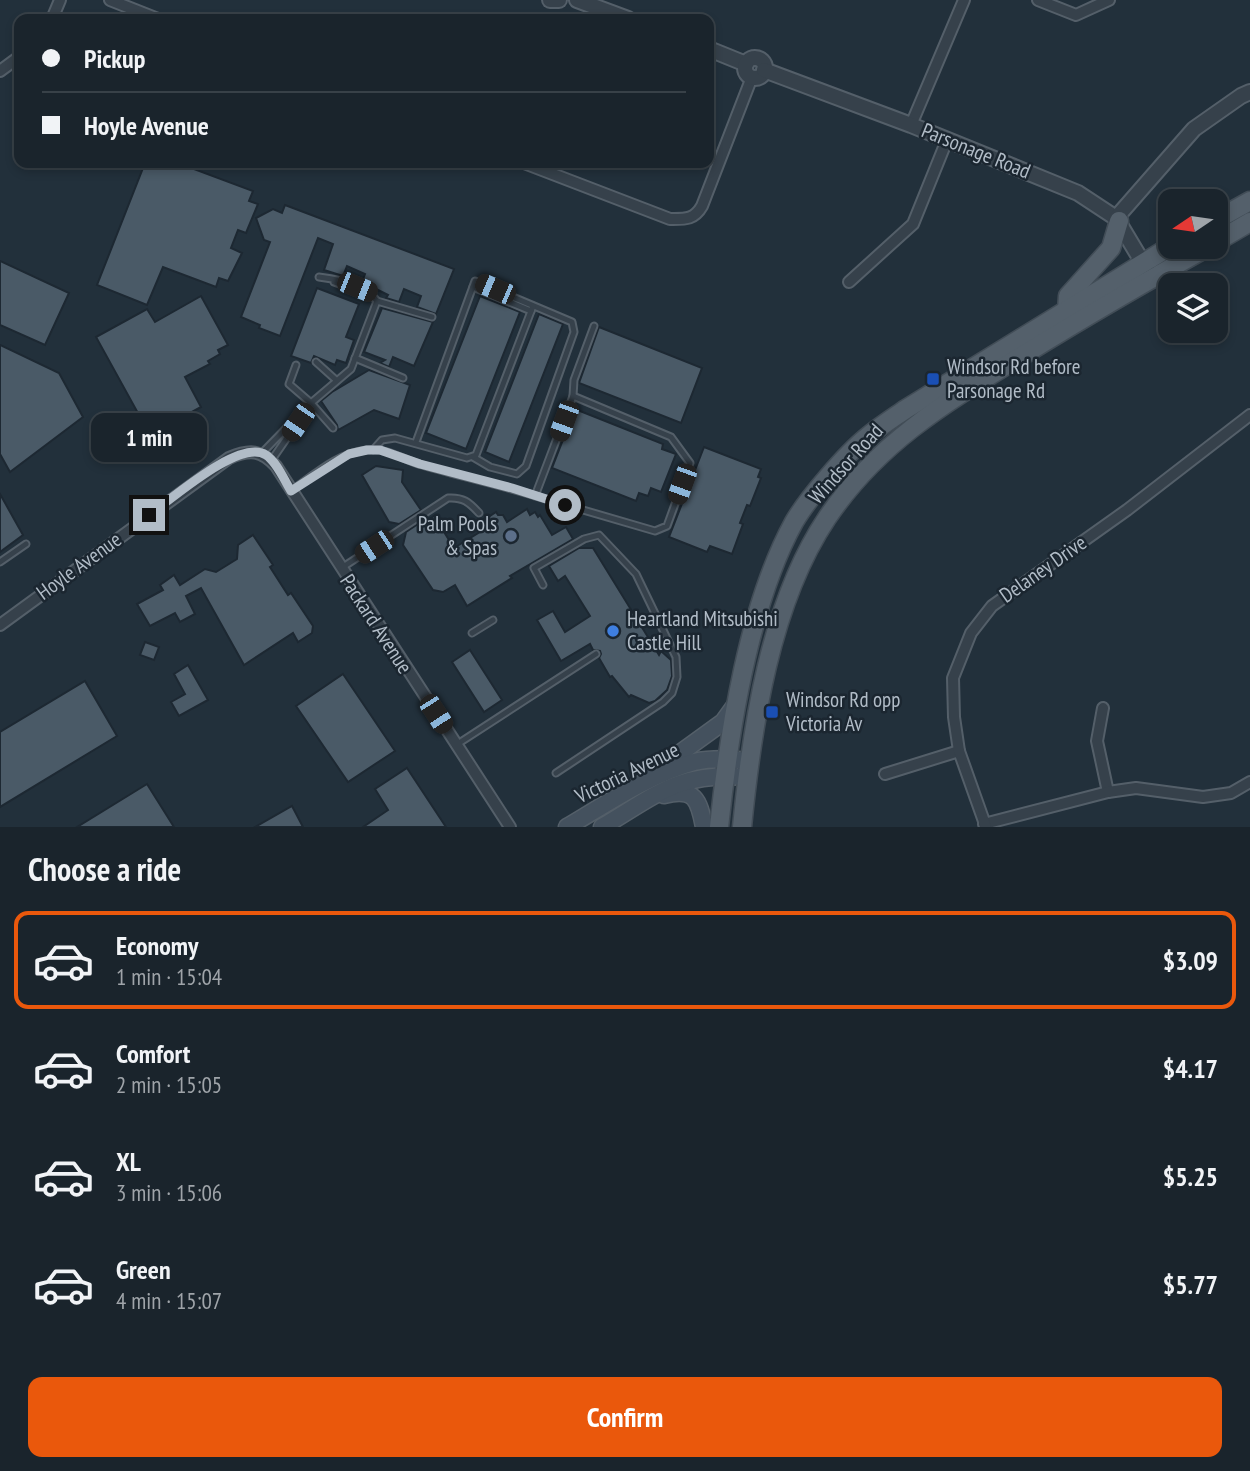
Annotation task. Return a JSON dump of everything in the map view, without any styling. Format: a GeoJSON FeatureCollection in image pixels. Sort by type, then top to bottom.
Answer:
{"type":"FeatureCollection","features":[{"type":"Feature","properties":{"kind":"main road"},"geometry":{"type":"LineString","coordinates":[[1228,213],[1250,201]]}},
{"type":"Feature","properties":{"kind":"main road"},"geometry":{"type":"LineString","coordinates":[[1068,310],[1068,296],[1111,248],[1117,219]]}},
{"type":"Feature","properties":{"kind":"main road"},"geometry":{"type":"LineString","coordinates":[[1228,235],[1250,222]]}},
{"type":"Feature","properties":{"kind":"main road","name":"Windsor Road"},"geometry":{"type":"LineString","coordinates":[[742,827],[756,718],[766,674],[792,584],[827,519],[879,454],[936,408],[1147,271],[1159,259]]}},
{"type":"Feature","properties":{"kind":"main road","name":"Windsor Road"},"geometry":{"type":"LineString","coordinates":[[719,827],[738,702],[767,588],[795,521],[818,489],[866,438],[906,409],[1068,310],[1178,259]]}},
{"type":"Feature","properties":{"kind":"main road"},"geometry":{"type":"LineString","coordinates":[[633,788],[723,722],[738,702]]}},
{"type":"Feature","properties":{"kind":"main road","name":"Victoria Avenue"},"geometry":{"type":"LineString","coordinates":[[567,827],[633,788],[693,762],[748,769]]}},
{"type":"Feature","properties":{"kind":"main road","name":"Victoria Avenue"},"geometry":{"type":"LineString","coordinates":[[602,827],[684,781],[726,767]]}},
{"type":"Feature","properties":{"kind":"main road"},"geometry":{"type":"LineString","coordinates":[[648,800],[677,793],[692,795],[701,811],[704,827]]}},
{"type":"Feature","properties":{"kind":"street"},"geometry":{"type":"LineString","coordinates":[[110,0],[145,14]]}},
{"type":"Feature","properties":{"kind":"street"},"geometry":{"type":"LineString","coordinates":[[551,0],[559,0]]}},
{"type":"Feature","properties":{"kind":"street"},"geometry":{"type":"LineString","coordinates":[[577,0],[615,14]]}},
{"type":"Feature","properties":{"kind":"street"},"geometry":{"type":"LineString","coordinates":[[911,125],[964,0]]}},
{"type":"Feature","properties":{"kind":"street"},"geometry":{"type":"LineString","coordinates":[[1038,0],[1076,15],[1109,0]]}},
{"type":"Feature","properties":{"kind":"street","name":"Parsonage Road"},"geometry":{"type":"LineString","coordinates":[[714,52],[754,70],[911,125],[1078,193],[1117,219],[1147,271]]}},
{"type":"Feature","properties":{"kind":"street"},"geometry":{"type":"LineString","coordinates":[[537,168],[670,219],[695,216],[702,206],[754,70]]}},
{"type":"Feature","properties":{"kind":"street"},"geometry":{"type":"LineString","coordinates":[[1117,219],[1194,129],[1250,92]]}},
{"type":"Feature","properties":{"kind":"street"},"geometry":{"type":"LineString","coordinates":[[849,282],[914,224],[947,140]]}},
{"type":"Feature","properties":{"kind":"street","name":"Delaney Drive"},"geometry":{"type":"LineString","coordinates":[[985,825],[959,751],[954,717],[953,678],[971,633],[992,606],[1127,510],[1250,415]]}},
{"type":"Feature","properties":{"kind":"street","name":"Hoyle Avenue"},"geometry":{"type":"LineString","coordinates":[[0,624],[229,458],[255,451],[266,457]]}},
{"type":"Feature","properties":{"kind":"street","name":"Packard Avenue"},"geometry":{"type":"LineString","coordinates":[[266,457],[291,491],[510,827]]}},
{"type":"Feature","properties":{"kind":"street"},"geometry":{"type":"LineString","coordinates":[[1103,708],[1097,741],[1108,792]]}},
{"type":"Feature","properties":{"kind":"street"},"geometry":{"type":"LineString","coordinates":[[885,774],[959,751]]}},
{"type":"Feature","properties":{"kind":"street"},"geometry":{"type":"LineString","coordinates":[[985,825],[1108,792],[1136,788],[1203,797],[1231,793],[1250,782]]}},
{"type":"Feature","properties":{"kind":"lane"},"geometry":{"type":"LineString","coordinates":[[266,457],[311,403],[349,368],[373,302],[369,295],[319,277],[344,281],[370,292],[377,301],[432,317]]}},
{"type":"Feature","properties":{"kind":"lane"},"geometry":{"type":"LineString","coordinates":[[373,450],[379,443],[391,438],[416,442],[467,458],[473,457],[491,467],[517,474],[526,466],[574,332],[572,322],[532,308],[475,281],[416,442]]}},
{"type":"Feature","properties":{"kind":"lane"},"geometry":{"type":"LineString","coordinates":[[266,457],[311,403],[351,369],[377,301]]}},
{"type":"Feature","properties":{"kind":"lane"},"geometry":{"type":"LineString","coordinates":[[473,457],[532,308]]}},
{"type":"Feature","properties":{"kind":"lane"},"geometry":{"type":"LineString","coordinates":[[536,496],[573,397],[574,380],[594,326]]}},
{"type":"Feature","properties":{"kind":"lane"},"geometry":{"type":"LineString","coordinates":[[355,358],[403,378]]}},
{"type":"Feature","properties":{"kind":"lane"},"geometry":{"type":"LineString","coordinates":[[316,362],[336,380]]}},
{"type":"Feature","properties":{"kind":"lane"},"geometry":{"type":"LineString","coordinates":[[296,365],[289,384],[311,403],[333,428]]}},
{"type":"Feature","properties":{"kind":"lane"},"geometry":{"type":"LineString","coordinates":[[291,491],[349,454],[373,450],[655,531],[667,526],[690,463],[671,437],[573,397]]}},
{"type":"Feature","properties":{"kind":"lane"},"geometry":{"type":"LineString","coordinates":[[341,569],[448,498],[460,497],[480,513]]}},
{"type":"Feature","properties":{"kind":"lane"},"geometry":{"type":"LineString","coordinates":[[543,585],[534,568],[584,538],[599,535],[636,574],[676,657],[677,677],[672,693],[663,702],[556,773]]}},
{"type":"Feature","properties":{"kind":"lane"},"geometry":{"type":"LineString","coordinates":[[0,562],[26,544]]}},
{"type":"Feature","properties":{"kind":"lane"},"geometry":{"type":"LineString","coordinates":[[472,633],[493,620]]}},
{"type":"Feature","properties":{"kind":"lane"},"geometry":{"type":"LineString","coordinates":[[456,745],[596,654]]}},
{"type":"Feature","properties":{"kind":"building"},"geometry":{"type":"Polygon","coordinates":[[[143,168],[191,168],[253,191],[249,201],[258,204],[246,233],[238,230],[231,248],[242,253],[228,281],[219,278],[216,287],[163,267],[147,305],[97,285],[143,168]]]}},
{"type":"Feature","properties":{"kind":"building"},"geometry":{"type":"Polygon","coordinates":[[[285,205],[454,269],[436,314],[417,307],[421,296],[404,289],[399,302],[386,298],[388,295],[362,282],[365,274],[347,266],[343,276],[324,270],[333,244],[318,238],[280,336],[241,317],[270,242],[264,240],[256,218],[273,209],[282,213],[285,205]]]}},
{"type":"Feature","properties":{"kind":"building"},"geometry":{"type":"Polygon","coordinates":[[[0,261],[69,293],[45,345],[0,325],[0,261]]]}},
{"type":"Feature","properties":{"kind":"building"},"geometry":{"type":"Polygon","coordinates":[[[317,288],[359,304],[346,337],[354,340],[346,363],[337,360],[335,365],[314,356],[311,363],[291,356],[317,288]]]}},
{"type":"Feature","properties":{"kind":"building"},"geometry":{"type":"Polygon","coordinates":[[[201,296],[228,345],[218,350],[220,354],[208,361],[210,364],[185,377],[201,407],[150,435],[96,337],[147,309],[155,322],[201,296]]]}},
{"type":"Feature","properties":{"kind":"building"},"geometry":{"type":"Polygon","coordinates":[[[480,296],[520,312],[466,449],[426,433],[480,296]]]}},
{"type":"Feature","properties":{"kind":"building"},"geometry":{"type":"Polygon","coordinates":[[[382,308],[433,322],[414,366],[393,357],[389,367],[380,363],[385,360],[364,352],[382,308]]]}},
{"type":"Feature","properties":{"kind":"building"},"geometry":{"type":"Polygon","coordinates":[[[539,314],[563,324],[509,462],[485,452],[539,314]]]}},
{"type":"Feature","properties":{"kind":"building"},"geometry":{"type":"Polygon","coordinates":[[[599,327],[702,368],[681,423],[579,383],[599,327]]]}},
{"type":"Feature","properties":{"kind":"building"},"geometry":{"type":"Polygon","coordinates":[[[0,345],[59,373],[83,417],[10,472],[0,454],[0,345]]]}},
{"type":"Feature","properties":{"kind":"building"},"geometry":{"type":"Polygon","coordinates":[[[369,370],[410,385],[399,419],[374,410],[338,430],[321,401],[369,370]]]}},
{"type":"Feature","properties":{"kind":"building"},"geometry":{"type":"Polygon","coordinates":[[[575,409],[663,444],[662,449],[676,454],[661,492],[651,488],[648,496],[639,493],[636,501],[552,468],[575,409]]]}},
{"type":"Feature","properties":{"kind":"building"},"geometry":{"type":"Polygon","coordinates":[[[704,447],[761,469],[758,477],[761,478],[740,523],[743,524],[732,554],[710,546],[707,552],[669,537],[704,447]]]}},
{"type":"Feature","properties":{"kind":"building"},"geometry":{"type":"Polygon","coordinates":[[[376,466],[403,470],[402,482],[421,510],[399,524],[389,522],[362,475],[376,466]]]}},
{"type":"Feature","properties":{"kind":"building"},"geometry":{"type":"Polygon","coordinates":[[[0,494],[23,535],[0,552],[0,494]]]}},
{"type":"Feature","properties":{"kind":"building"},"geometry":{"type":"Polygon","coordinates":[[[527,509],[530,515],[535,512],[538,517],[540,515],[552,535],[566,527],[573,539],[510,576],[512,578],[467,606],[455,585],[443,592],[433,590],[403,545],[406,532],[427,518],[428,520],[434,516],[454,548],[488,527],[487,518],[496,512],[503,515],[507,522],[527,509]]]}},
{"type":"Feature","properties":{"kind":"building"},"geometry":{"type":"Polygon","coordinates":[[[253,535],[273,565],[270,567],[288,595],[291,593],[313,626],[312,633],[298,642],[293,633],[244,665],[201,588],[186,596],[195,614],[180,622],[175,613],[150,626],[137,604],[163,590],[160,585],[174,575],[180,585],[205,569],[216,572],[237,559],[238,545],[253,535]]]}},
{"type":"Feature","properties":{"kind":"building","name":"Heartland Mitsubishi Castle Hill"},"geometry":{"type":"Polygon","coordinates":[[[579,548],[593,548],[659,655],[661,651],[671,660],[672,676],[667,690],[655,701],[649,703],[631,695],[629,697],[612,676],[610,677],[599,658],[600,651],[593,650],[590,644],[561,661],[537,620],[553,611],[565,632],[590,616],[565,576],[558,581],[549,566],[579,548]]]}},
{"type":"Feature","properties":{"kind":"building"},"geometry":{"type":"Polygon","coordinates":[[[145,642],[159,647],[154,660],[140,655],[145,642]]]}},
{"type":"Feature","properties":{"kind":"building"},"geometry":{"type":"Polygon","coordinates":[[[470,650],[502,700],[484,712],[452,662],[470,650]]]}},
{"type":"Feature","properties":{"kind":"building"},"geometry":{"type":"Polygon","coordinates":[[[188,665],[208,700],[179,716],[171,702],[185,694],[174,674],[188,665]]]}},
{"type":"Feature","properties":{"kind":"building"},"geometry":{"type":"Polygon","coordinates":[[[343,674],[395,751],[348,782],[296,706],[343,674]]]}},
{"type":"Feature","properties":{"kind":"building"},"geometry":{"type":"Polygon","coordinates":[[[85,681],[117,736],[0,807],[0,732],[85,681]]]}},
{"type":"Feature","properties":{"kind":"building"},"geometry":{"type":"Polygon","coordinates":[[[407,768],[446,827],[363,827],[388,810],[375,789],[407,768]]]}},
{"type":"Feature","properties":{"kind":"building"},"geometry":{"type":"Polygon","coordinates":[[[147,784],[174,827],[77,827],[147,784]]]}},
{"type":"Feature","properties":{"kind":"building"},"geometry":{"type":"Polygon","coordinates":[[[292,806],[303,827],[255,827],[292,806]]]}},
{"type":"Feature","properties":{"kind":"place","name":"Windsor Rd before Parsonage Rd"},"geometry":{"type":"Point","coordinates":[933,379]}},
{"type":"Feature","properties":{"kind":"place","name":"Palm Pools & Spas"},"geometry":{"type":"Point","coordinates":[511,536]}},
{"type":"Feature","properties":{"kind":"place","name":"Heartland Mitsubishi Castle Hill"},"geometry":{"type":"Point","coordinates":[613,631]}},
{"type":"Feature","properties":{"kind":"place","name":"Windsor Rd opp Victoria Av"},"geometry":{"type":"Point","coordinates":[772,712]}},
{"type":"Feature","properties":{"kind":"route"},"geometry":{"type":"LineString","coordinates":[[149,515],[229,458],[255,451],[266,455],[276,466],[291,491],[349,454],[380,450],[565,505]]}}]}
